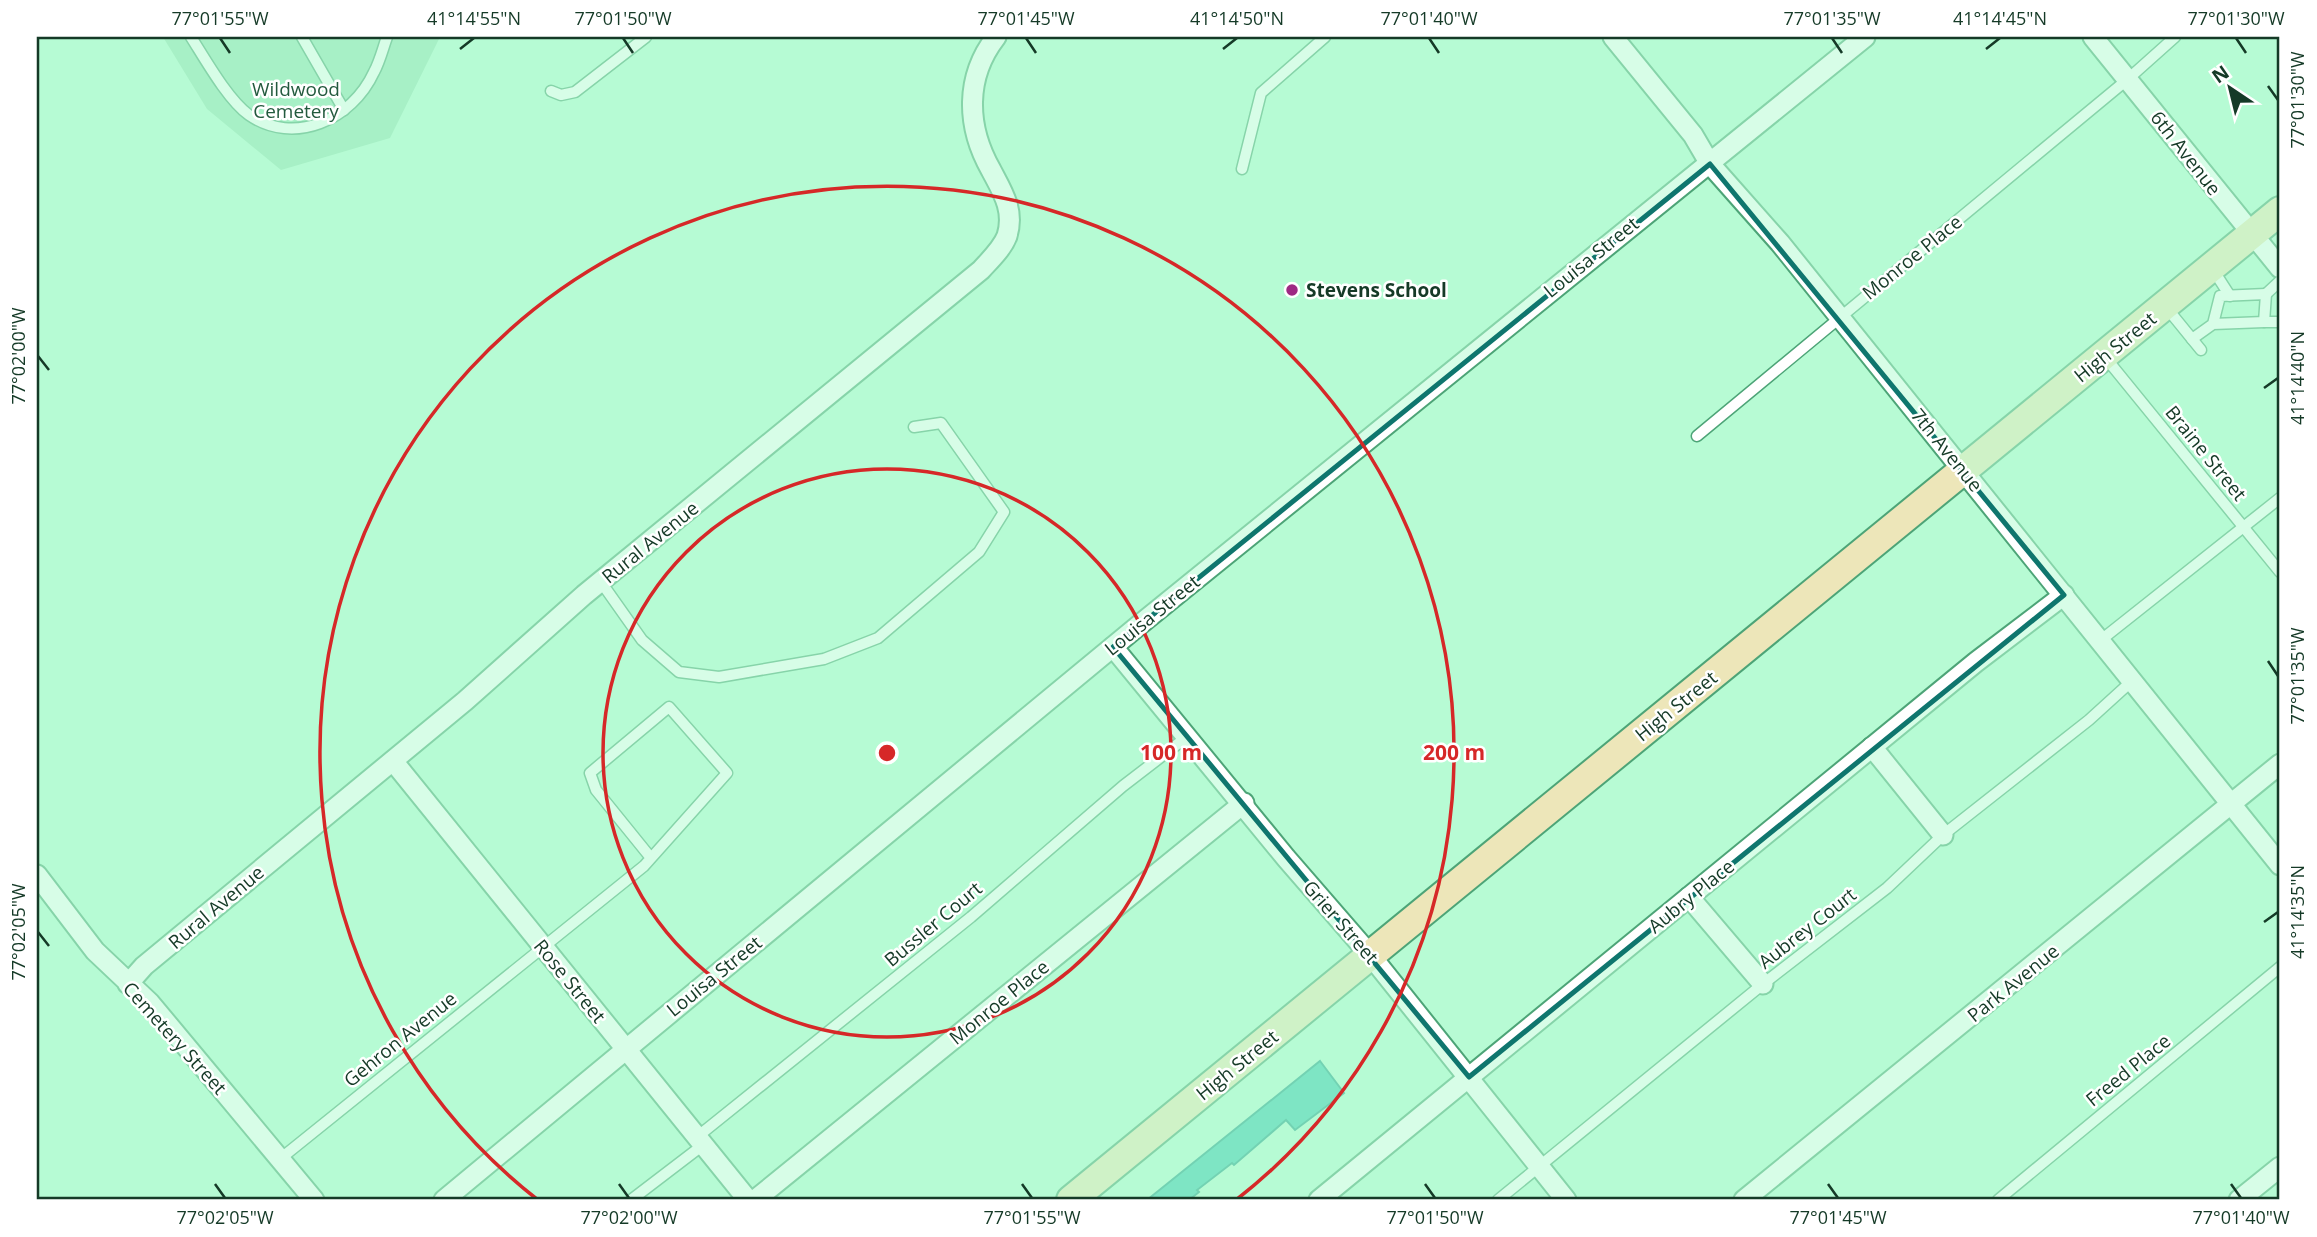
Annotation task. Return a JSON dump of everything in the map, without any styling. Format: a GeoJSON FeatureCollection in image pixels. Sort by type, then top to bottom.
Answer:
{"type":"FeatureCollection","features":[{"type":"Feature","properties":{"kind":"main road","name":"High Street"},"geometry":{"type":"LineString","coordinates":[[1071,1200],[2280,211]]}},
{"type":"Feature","properties":{"kind":"street","name":"Rural Avenue"},"geometry":{"type":"LineString","coordinates":[[128,984],[145,966],[393,761],[601,582],[957,291],[1002,245],[1010,219],[1008,203],[982,153],[972,112],[978,68],[996,37]]}},
{"type":"Feature","properties":{"kind":"street","name":"7th Avenue"},"geometry":{"type":"LineString","coordinates":[[1613,37],[1693,135],[1710,164],[1839,317],[2280,864]]}},
{"type":"Feature","properties":{"kind":"street","name":"Louisa Street"},"geometry":{"type":"LineString","coordinates":[[444,1200],[1113,647],[1865,37]]}},
{"type":"Feature","properties":{"kind":"street","name":"6th Avenue"},"geometry":{"type":"LineString","coordinates":[[2094,37],[2280,268]]}},
{"type":"Feature","properties":{"kind":"street","name":"Aubry Place"},"geometry":{"type":"LineString","coordinates":[[1320,1200],[1871,747],[2064,595]]}},
{"type":"Feature","properties":{"kind":"street","name":"Grier Street"},"geometry":{"type":"LineString","coordinates":[[1113,647],[1244,803],[1286,858],[1371,956],[1566,1200]]}},
{"type":"Feature","properties":{"kind":"street"},"geometry":{"type":"LineString","coordinates":[[1871,747],[1943,835]]}},
{"type":"Feature","properties":{"kind":"street","name":"Rose Street"},"geometry":{"type":"LineString","coordinates":[[393,761],[748,1200]]}},
{"type":"Feature","properties":{"kind":"street","name":"Park Avenue"},"geometry":{"type":"LineString","coordinates":[[1744,1200],[2280,764]]}},
{"type":"Feature","properties":{"kind":"street","name":"Monroe Place"},"geometry":{"type":"LineString","coordinates":[[755,1200],[1244,803]]}},
{"type":"Feature","properties":{"kind":"street","name":"Cemetery Street"},"geometry":{"type":"LineString","coordinates":[[37,874],[95,951],[150,1003],[314,1200]]}},
{"type":"Feature","properties":{"kind":"street"},"geometry":{"type":"LineString","coordinates":[[1689,897],[1759,979]]}},
{"type":"Feature","properties":{"kind":"street"},"geometry":{"type":"LineString","coordinates":[[2239,1200],[2280,1167]]}},
{"type":"Feature","properties":{"kind":"lane"},"geometry":{"type":"LineString","coordinates":[[191,37],[246,113],[270,127],[293,130],[321,124],[344,110],[374,74],[387,37]]}},
{"type":"Feature","properties":{"kind":"lane"},"geometry":{"type":"LineString","coordinates":[[302,37],[344,110]]}},
{"type":"Feature","properties":{"kind":"lane"},"geometry":{"type":"LineString","coordinates":[[551,91],[561,95],[575,92],[646,37]]}},
{"type":"Feature","properties":{"kind":"lane"},"geometry":{"type":"LineString","coordinates":[[1242,169],[1261,93],[1325,37]]}},
{"type":"Feature","properties":{"kind":"lane","name":"Monroe Place"},"geometry":{"type":"LineString","coordinates":[[1697,436],[2128,79],[2175,37]]}},
{"type":"Feature","properties":{"kind":"lane"},"geometry":{"type":"LineString","coordinates":[[2211,267],[2230,296]]}},
{"type":"Feature","properties":{"kind":"lane"},"geometry":{"type":"LineString","coordinates":[[2213,324],[2220,296],[2266,294],[2280,281]]}},
{"type":"Feature","properties":{"kind":"lane"},"geometry":{"type":"LineString","coordinates":[[2264,322],[2266,294]]}},
{"type":"Feature","properties":{"kind":"lane"},"geometry":{"type":"LineString","coordinates":[[2165,306],[2201,350]]}},
{"type":"Feature","properties":{"kind":"lane"},"geometry":{"type":"LineString","coordinates":[[2192,339],[2213,324],[2280,322]]}},
{"type":"Feature","properties":{"kind":"lane","name":"Braine Street"},"geometry":{"type":"LineString","coordinates":[[2104,356],[2280,572]]}},
{"type":"Feature","properties":{"kind":"lane"},"geometry":{"type":"LineString","coordinates":[[601,582],[642,639],[679,672],[719,677],[811,661],[878,638],[979,552],[1004,512],[941,424],[914,427]]}},
{"type":"Feature","properties":{"kind":"lane"},"geometry":{"type":"LineString","coordinates":[[2101,640],[2280,498]]}},
{"type":"Feature","properties":{"kind":"lane","name":"Aubrey Court"},"geometry":{"type":"LineString","coordinates":[[1498,1200],[1759,979],[1887,888],[1943,835],[2070,736],[2133,680]]}},
{"type":"Feature","properties":{"kind":"lane","name":"Gehron Avenue"},"geometry":{"type":"LineString","coordinates":[[280,1159],[651,858],[727,773],[669,707],[590,773],[596,790],[651,858]]}},
{"type":"Feature","properties":{"kind":"lane","name":"Bussler Court"},"geometry":{"type":"LineString","coordinates":[[631,1200],[971,917],[1123,786],[1189,736]]}},
{"type":"Feature","properties":{"kind":"lane","name":"Freed Place"},"geometry":{"type":"LineString","coordinates":[[1998,1200],[2280,967]]}},
{"type":"Feature","properties":{"kind":"highlighted area"},"geometry":{"type":"Polygon","coordinates":[[[1710,164],[2064,595],[1469,1077],[1113,647],[1710,164]]]}},
{"type":"Feature","properties":{"kind":"green space","name":"Wildwood Cemetery"},"geometry":{"type":"Polygon","coordinates":[[[163,37],[440,37],[390,138],[281,170],[207,109],[163,37]]]}},
{"type":"Feature","properties":{"kind":"building"},"geometry":{"type":"Polygon","coordinates":[[[1320,1061],[1344,1093],[1295,1130],[1286,1120],[1234,1165],[1232,1163],[1197,1190],[1199,1192],[1189,1200],[1147,1200],[1320,1061]]]}},
{"type":"Feature","properties":{"kind":"place","name":"Stevens School"},"geometry":{"type":"Point","coordinates":[1292,290]}}]}
